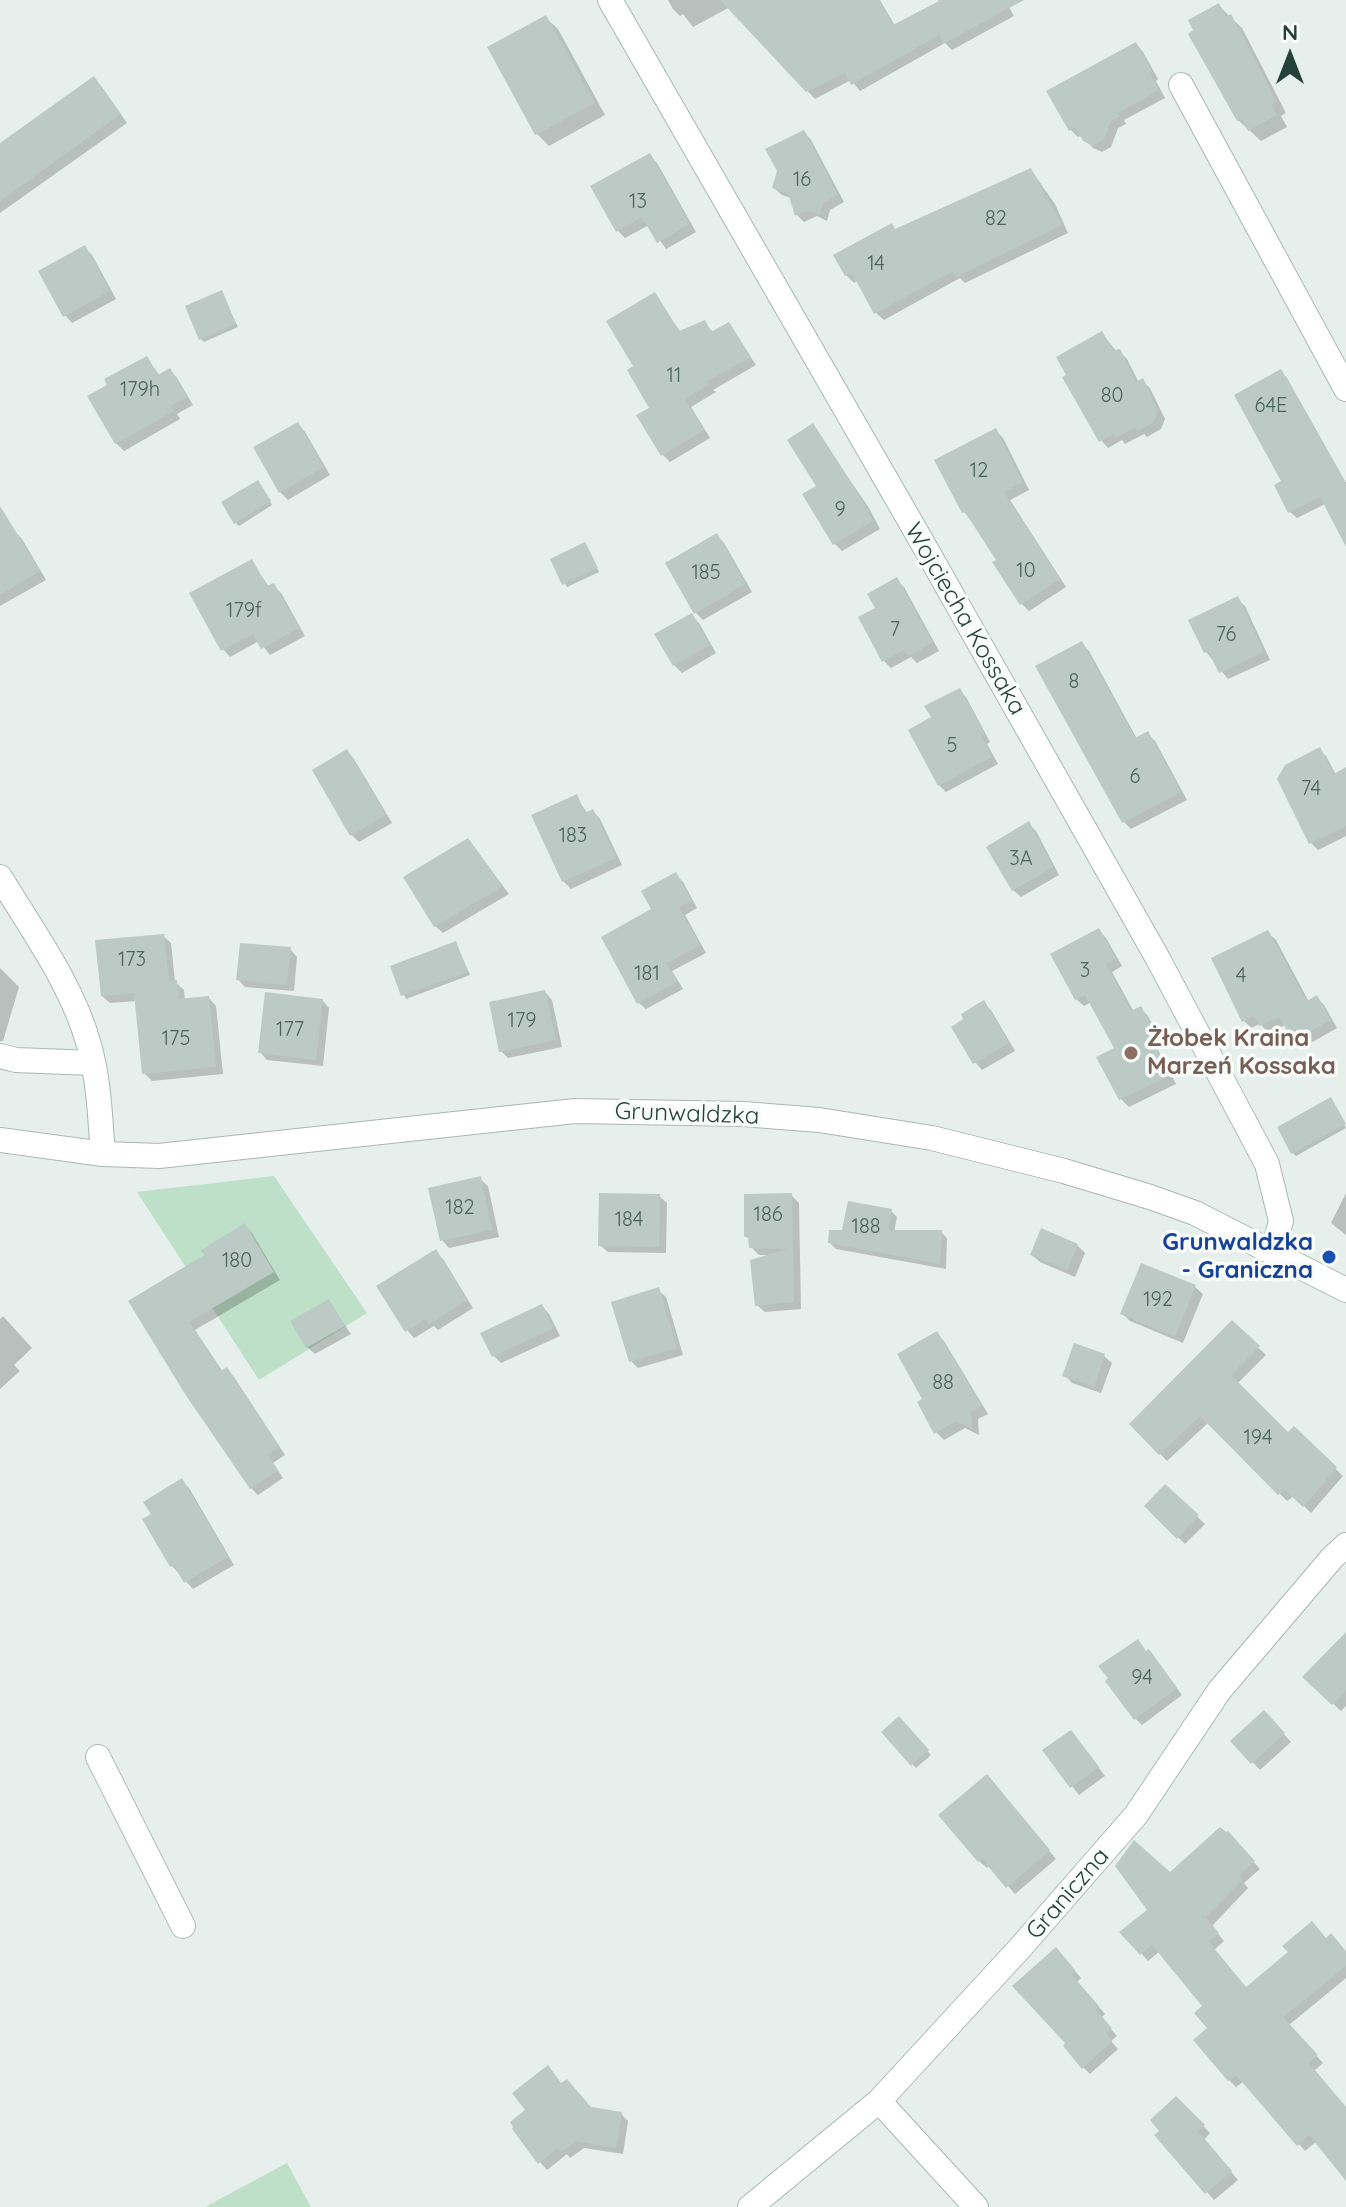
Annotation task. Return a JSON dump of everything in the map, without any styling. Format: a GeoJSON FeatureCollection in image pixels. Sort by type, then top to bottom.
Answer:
{"type":"FeatureCollection","features":[{"type":"Feature","properties":{"kind":"street","name":"Wojciecha Kossaka"},"geometry":{"type":"LineString","coordinates":[[610,0],[1157,957],[1260,1150],[1267,1164],[1281,1221],[1273,1251]]}},
{"type":"Feature","properties":{"kind":"street"},"geometry":{"type":"LineString","coordinates":[[1181,85],[1346,389]]}},
{"type":"Feature","properties":{"kind":"street"},"geometry":{"type":"LineString","coordinates":[[0,877],[67,990],[89,1043],[98,1090],[103,1154]]}},
{"type":"Feature","properties":{"kind":"street"},"geometry":{"type":"LineString","coordinates":[[0,1056],[16,1060],[92,1063]]}},
{"type":"Feature","properties":{"kind":"street","name":"Grunwaldzka"},"geometry":{"type":"LineString","coordinates":[[0,1140],[103,1154],[159,1156],[575,1111],[743,1114],[881,1128],[1001,1154],[1150,1197],[1195,1213],[1346,1290]]}},
{"type":"Feature","properties":{"kind":"street","name":"Graniczna"},"geometry":{"type":"LineString","coordinates":[[750,2207],[879,2101],[1020,1948],[1136,1815],[1219,1691],[1346,1545]]}},
{"type":"Feature","properties":{"kind":"street"},"geometry":{"type":"LineString","coordinates":[[98,1757],[183,1926]]}},
{"type":"Feature","properties":{"kind":"street"},"geometry":{"type":"LineString","coordinates":[[879,2101],[976,2207]]}},
{"type":"Feature","properties":{"kind":"green space"},"geometry":{"type":"Polygon","coordinates":[[[274,1176],[367,1313],[259,1380],[137,1192],[274,1176]]]}},
{"type":"Feature","properties":{"kind":"green space"},"geometry":{"type":"Polygon","coordinates":[[[287,2163],[311,2207],[205,2207],[287,2163]]]}},
{"type":"Feature","properties":{"kind":"building"},"geometry":{"type":"Polygon","coordinates":[[[720,0],[879,0],[893,25],[941,0],[1024,0],[943,44],[939,35],[851,85],[845,73],[806,92],[720,0]]]}},
{"type":"Feature","properties":{"kind":"building"},"geometry":{"type":"Polygon","coordinates":[[[1219,3],[1226,17],[1231,14],[1276,101],[1271,104],[1277,115],[1248,131],[1242,119],[1237,121],[1188,34],[1193,30],[1188,20],[1219,3]]]}},
{"type":"Feature","properties":{"kind":"building"},"geometry":{"type":"Polygon","coordinates":[[[546,15],[595,103],[535,135],[487,47],[546,15]]]}},
{"type":"Feature","properties":{"kind":"building"},"geometry":{"type":"Polygon","coordinates":[[[1136,42],[1159,90],[1118,113],[1120,116],[1111,121],[1104,139],[1093,146],[1083,141],[1075,127],[1069,131],[1046,91],[1136,42]]]}},
{"type":"Feature","properties":{"kind":"building"},"geometry":{"type":"Polygon","coordinates":[[[94,76],[121,114],[0,201],[0,143],[94,76]]]}},
{"type":"Feature","properties":{"kind":"building"},"geometry":{"type":"Polygon","coordinates":[[[804,130],[838,195],[823,203],[819,215],[808,210],[795,216],[788,193],[772,188],[777,171],[765,149],[804,130]]]}},
{"type":"Feature","properties":{"kind":"building"},"geometry":{"type":"Polygon","coordinates":[[[650,153],[690,224],[657,243],[642,217],[616,232],[590,186],[650,153]]]}},
{"type":"Feature","properties":{"kind":"building"},"geometry":{"type":"Polygon","coordinates":[[[1031,168],[1062,225],[956,277],[953,271],[874,314],[852,273],[845,276],[833,255],[892,223],[895,229],[1031,168]]]}},
{"type":"Feature","properties":{"kind":"building"},"geometry":{"type":"Polygon","coordinates":[[[85,245],[110,291],[63,317],[38,271],[85,245]]]}},
{"type":"Feature","properties":{"kind":"building"},"geometry":{"type":"Polygon","coordinates":[[[222,290],[236,324],[199,340],[185,306],[222,290]]]}},
{"type":"Feature","properties":{"kind":"building"},"geometry":{"type":"Polygon","coordinates":[[[655,292],[679,331],[705,320],[711,332],[729,322],[751,357],[706,382],[710,384],[685,399],[704,430],[661,456],[636,415],[649,408],[627,370],[633,366],[606,321],[655,292]]]}},
{"type":"Feature","properties":{"kind":"building"},"geometry":{"type":"Polygon","coordinates":[[[1102,331],[1113,350],[1120,349],[1136,382],[1143,378],[1158,410],[1154,422],[1138,431],[1135,427],[1116,438],[1114,433],[1099,442],[1062,377],[1066,375],[1056,357],[1102,331]]]}},
{"type":"Feature","properties":{"kind":"building"},"geometry":{"type":"Polygon","coordinates":[[[147,356],[158,375],[170,368],[187,397],[171,406],[174,411],[115,444],[87,396],[107,385],[104,379],[147,356]]]}},
{"type":"Feature","properties":{"kind":"building"},"geometry":{"type":"Polygon","coordinates":[[[1281,369],[1346,483],[1346,547],[1320,497],[1288,513],[1274,485],[1281,481],[1234,395],[1281,369]]]}},
{"type":"Feature","properties":{"kind":"building"},"geometry":{"type":"Polygon","coordinates":[[[298,422],[324,467],[279,493],[253,447],[298,422]]]}},
{"type":"Feature","properties":{"kind":"building"},"geometry":{"type":"Polygon","coordinates":[[[813,423],[873,521],[833,545],[802,494],[816,486],[787,440],[813,423]]]}},
{"type":"Feature","properties":{"kind":"building"},"geometry":{"type":"Polygon","coordinates":[[[996,428],[1023,482],[1004,492],[1060,579],[1020,605],[992,562],[996,560],[965,512],[962,513],[934,460],[996,428]]]}},
{"type":"Feature","properties":{"kind":"building"},"geometry":{"type":"Polygon","coordinates":[[[258,480],[271,501],[234,524],[221,502],[258,480]]]}},
{"type":"Feature","properties":{"kind":"building"},"geometry":{"type":"Polygon","coordinates":[[[0,506],[40,571],[0,595],[0,506]]]}},
{"type":"Feature","properties":{"kind":"building"},"geometry":{"type":"Polygon","coordinates":[[[717,533],[746,584],[694,614],[665,563],[717,533]]]}},
{"type":"Feature","properties":{"kind":"building"},"geometry":{"type":"Polygon","coordinates":[[[585,542],[598,568],[562,585],[550,559],[585,542]]]}},
{"type":"Feature","properties":{"kind":"building"},"geometry":{"type":"Polygon","coordinates":[[[252,559],[267,586],[274,583],[299,628],[261,649],[253,634],[221,651],[189,593],[252,559]]]}},
{"type":"Feature","properties":{"kind":"building"},"geometry":{"type":"Polygon","coordinates":[[[897,577],[933,643],[908,656],[904,650],[882,662],[858,617],[875,608],[867,594],[897,577]]]}},
{"type":"Feature","properties":{"kind":"building"},"geometry":{"type":"Polygon","coordinates":[[[1238,596],[1264,652],[1219,673],[1208,651],[1204,653],[1188,620],[1238,596]]]}},
{"type":"Feature","properties":{"kind":"building"},"geometry":{"type":"Polygon","coordinates":[[[692,613],[710,645],[673,666],[654,634],[692,613]]]}},
{"type":"Feature","properties":{"kind":"building"},"geometry":{"type":"Polygon","coordinates":[[[1082,641],[1135,738],[1148,731],[1181,792],[1122,823],[1035,666],[1082,641]]]}},
{"type":"Feature","properties":{"kind":"building"},"geometry":{"type":"Polygon","coordinates":[[[960,688],[985,734],[981,736],[992,757],[938,786],[908,730],[931,717],[924,706],[960,688]]]}},
{"type":"Feature","properties":{"kind":"building"},"geometry":{"type":"Polygon","coordinates":[[[1320,747],[1334,774],[1346,767],[1346,826],[1309,844],[1277,779],[1285,765],[1320,747]]]}},
{"type":"Feature","properties":{"kind":"building"},"geometry":{"type":"Polygon","coordinates":[[[347,749],[386,815],[350,836],[312,770],[347,749]]]}},
{"type":"Feature","properties":{"kind":"building"},"geometry":{"type":"Polygon","coordinates":[[[577,794],[585,813],[593,809],[616,858],[562,882],[531,815],[577,794]]]}},
{"type":"Feature","properties":{"kind":"building"},"geometry":{"type":"Polygon","coordinates":[[[1029,821],[1053,867],[1012,891],[986,847],[1029,821]]]}},
{"type":"Feature","properties":{"kind":"building"},"geometry":{"type":"Polygon","coordinates":[[[468,838],[503,886],[434,927],[403,877],[468,838]]]}},
{"type":"Feature","properties":{"kind":"building"},"geometry":{"type":"Polygon","coordinates":[[[676,872],[692,901],[679,907],[700,945],[667,963],[678,982],[637,1004],[601,937],[651,909],[641,891],[676,872]]]}},
{"type":"Feature","properties":{"kind":"building"},"geometry":{"type":"Polygon","coordinates":[[[1099,928],[1116,958],[1106,964],[1131,1011],[1141,1006],[1158,1039],[1152,1042],[1170,1076],[1119,1100],[1096,1057],[1114,1048],[1085,995],[1075,1000],[1050,954],[1099,928]]]}},
{"type":"Feature","properties":{"kind":"building"},"geometry":{"type":"Polygon","coordinates":[[[1268,930],[1307,1001],[1317,995],[1331,1020],[1293,1041],[1279,1017],[1259,1026],[1254,1016],[1242,1022],[1211,958],[1268,930]]]}},
{"type":"Feature","properties":{"kind":"building"},"geometry":{"type":"Polygon","coordinates":[[[164,934],[169,981],[177,980],[179,999],[209,996],[216,1067],[142,1074],[134,993],[101,996],[95,940],[164,934]]]}},
{"type":"Feature","properties":{"kind":"building"},"geometry":{"type":"Polygon","coordinates":[[[456,941],[468,972],[401,996],[390,966],[456,941]]]}},
{"type":"Feature","properties":{"kind":"building"},"geometry":{"type":"Polygon","coordinates":[[[240,943],[291,947],[287,985],[236,980],[240,943]]]}},
{"type":"Feature","properties":{"kind":"building"},"geometry":{"type":"Polygon","coordinates":[[[545,990],[556,1040],[499,1052],[489,1002],[545,990]]]}},
{"type":"Feature","properties":{"kind":"building"},"geometry":{"type":"Polygon","coordinates":[[[265,992],[323,999],[316,1060],[258,1053],[265,992]]]}},
{"type":"Feature","properties":{"kind":"building"},"geometry":{"type":"Polygon","coordinates":[[[984,1000],[1009,1043],[973,1064],[951,1027],[963,1019],[961,1014],[984,1000]]]}},
{"type":"Feature","properties":{"kind":"building"},"geometry":{"type":"Polygon","coordinates":[[[1331,1097],[1346,1124],[1291,1154],[1277,1127],[1331,1097]]]}},
{"type":"Feature","properties":{"kind":"building"},"geometry":{"type":"Polygon","coordinates":[[[481,1176],[492,1230],[440,1241],[428,1188],[481,1176]]]}},
{"type":"Feature","properties":{"kind":"building"},"geometry":{"type":"Polygon","coordinates":[[[599,1193],[660,1194],[659,1247],[598,1246],[599,1193]]]}},
{"type":"Feature","properties":{"kind":"building"},"geometry":{"type":"Polygon","coordinates":[[[792,1193],[794,1302],[755,1306],[750,1260],[788,1249],[749,1248],[748,1237],[744,1237],[744,1194],[792,1193]]]}},
{"type":"Feature","properties":{"kind":"building"},"geometry":{"type":"Polygon","coordinates":[[[848,1201],[892,1209],[888,1230],[942,1230],[940,1264],[828,1243],[829,1230],[842,1230],[848,1201]]]}},
{"type":"Feature","properties":{"kind":"building"},"geometry":{"type":"Polygon","coordinates":[[[245,1223],[274,1272],[189,1322],[221,1371],[227,1367],[279,1447],[268,1455],[278,1470],[250,1489],[185,1394],[128,1301],[204,1255],[201,1250],[245,1223]]]}},
{"type":"Feature","properties":{"kind":"building"},"geometry":{"type":"Polygon","coordinates":[[[1041,1228],[1078,1244],[1067,1270],[1030,1255],[1041,1228]]]}},
{"type":"Feature","properties":{"kind":"building"},"geometry":{"type":"Polygon","coordinates":[[[436,1249],[467,1300],[429,1324],[426,1319],[405,1332],[376,1286],[436,1249]]]}},
{"type":"Feature","properties":{"kind":"building"},"geometry":{"type":"Polygon","coordinates":[[[1141,1263],[1196,1285],[1175,1337],[1120,1314],[1141,1263]]]}},
{"type":"Feature","properties":{"kind":"building"},"geometry":{"type":"Polygon","coordinates":[[[659,1287],[677,1348],[629,1362],[611,1302],[659,1287]]]}},
{"type":"Feature","properties":{"kind":"building"},"geometry":{"type":"Polygon","coordinates":[[[329,1299],[345,1326],[306,1348],[290,1321],[329,1299]]]}},
{"type":"Feature","properties":{"kind":"building"},"geometry":{"type":"Polygon","coordinates":[[[542,1304],[554,1328],[492,1357],[480,1333],[542,1304]]]}},
{"type":"Feature","properties":{"kind":"building"},"geometry":{"type":"Polygon","coordinates":[[[1232,1320],[1260,1346],[1231,1375],[1288,1432],[1294,1426],[1337,1467],[1303,1507],[1285,1490],[1278,1495],[1200,1416],[1159,1455],[1129,1424],[1232,1320]]]}},
{"type":"Feature","properties":{"kind":"building"},"geometry":{"type":"Polygon","coordinates":[[[937,1331],[982,1406],[971,1412],[972,1429],[956,1421],[934,1434],[917,1402],[922,1399],[897,1354],[937,1331]]]}},
{"type":"Feature","properties":{"kind":"building"},"geometry":{"type":"Polygon","coordinates":[[[1074,1343],[1105,1354],[1094,1387],[1062,1376],[1074,1343]]]}},
{"type":"Feature","properties":{"kind":"building"},"geometry":{"type":"Polygon","coordinates":[[[182,1478],[228,1557],[184,1583],[174,1565],[170,1567],[142,1519],[151,1514],[143,1502],[182,1478]]]}},
{"type":"Feature","properties":{"kind":"building"},"geometry":{"type":"Polygon","coordinates":[[[1165,1484],[1199,1515],[1177,1539],[1144,1506],[1165,1484]]]}},
{"type":"Feature","properties":{"kind":"building"},"geometry":{"type":"Polygon","coordinates":[[[1346,1632],[1346,1691],[1332,1705],[1302,1677],[1346,1632]]]}},
{"type":"Feature","properties":{"kind":"building"},"geometry":{"type":"Polygon","coordinates":[[[1138,1639],[1177,1688],[1134,1720],[1105,1681],[1108,1678],[1098,1666],[1138,1639]]]}},
{"type":"Feature","properties":{"kind":"building"},"geometry":{"type":"Polygon","coordinates":[[[1264,1710],[1285,1733],[1251,1764],[1230,1741],[1264,1710]]]}},
{"type":"Feature","properties":{"kind":"building"},"geometry":{"type":"Polygon","coordinates":[[[899,1716],[929,1750],[911,1766],[881,1732],[899,1716]]]}},
{"type":"Feature","properties":{"kind":"building"},"geometry":{"type":"Polygon","coordinates":[[[1071,1730],[1099,1767],[1070,1788],[1042,1750],[1071,1730]]]}},
{"type":"Feature","properties":{"kind":"building"},"geometry":{"type":"Polygon","coordinates":[[[987,1774],[1050,1850],[1006,1888],[982,1859],[978,1862],[938,1815],[987,1774]]]}},
{"type":"Feature","properties":{"kind":"building"},"geometry":{"type":"Polygon","coordinates":[[[1220,1827],[1228,1831],[1255,1861],[1239,1875],[1242,1880],[1206,1917],[1219,1933],[1209,1942],[1246,1987],[1288,1952],[1282,1946],[1312,1921],[1326,1938],[1331,1933],[1346,1951],[1346,1966],[1283,2017],[1318,2055],[1309,2063],[1346,2107],[1346,2181],[1309,2135],[1297,2146],[1236,2075],[1228,2081],[1193,2040],[1207,2028],[1194,2013],[1202,2006],[1152,1945],[1140,1955],[1119,1932],[1147,1910],[1115,1866],[1134,1840],[1170,1872],[1220,1827]]]}},
{"type":"Feature","properties":{"kind":"building"},"geometry":{"type":"Polygon","coordinates":[[[1056,1947],[1075,1970],[1071,1974],[1099,2006],[1096,2010],[1112,2028],[1106,2033],[1112,2041],[1082,2069],[1063,2046],[1065,2043],[1012,1986],[1056,1947]]]}},
{"type":"Feature","properties":{"kind":"building"},"geometry":{"type":"Polygon","coordinates":[[[548,2065],[561,2083],[567,2079],[591,2107],[622,2112],[616,2148],[576,2141],[561,2152],[558,2148],[538,2164],[512,2129],[510,2122],[525,2110],[512,2093],[548,2065]]]}},
{"type":"Feature","properties":{"kind":"building"},"geometry":{"type":"Polygon","coordinates":[[[1176,2096],[1205,2125],[1198,2131],[1232,2171],[1205,2194],[1154,2135],[1159,2131],[1150,2120],[1176,2096]]]}},
{"type":"Feature","properties":{"kind":"place","name":"Żłobek Kraina Marzeń Kossaka"},"geometry":{"type":"Point","coordinates":[1131,1053]}},
{"type":"Feature","properties":{"kind":"place","name":"Grunwaldzka - Graniczna"},"geometry":{"type":"Point","coordinates":[1329,1257]}}]}
